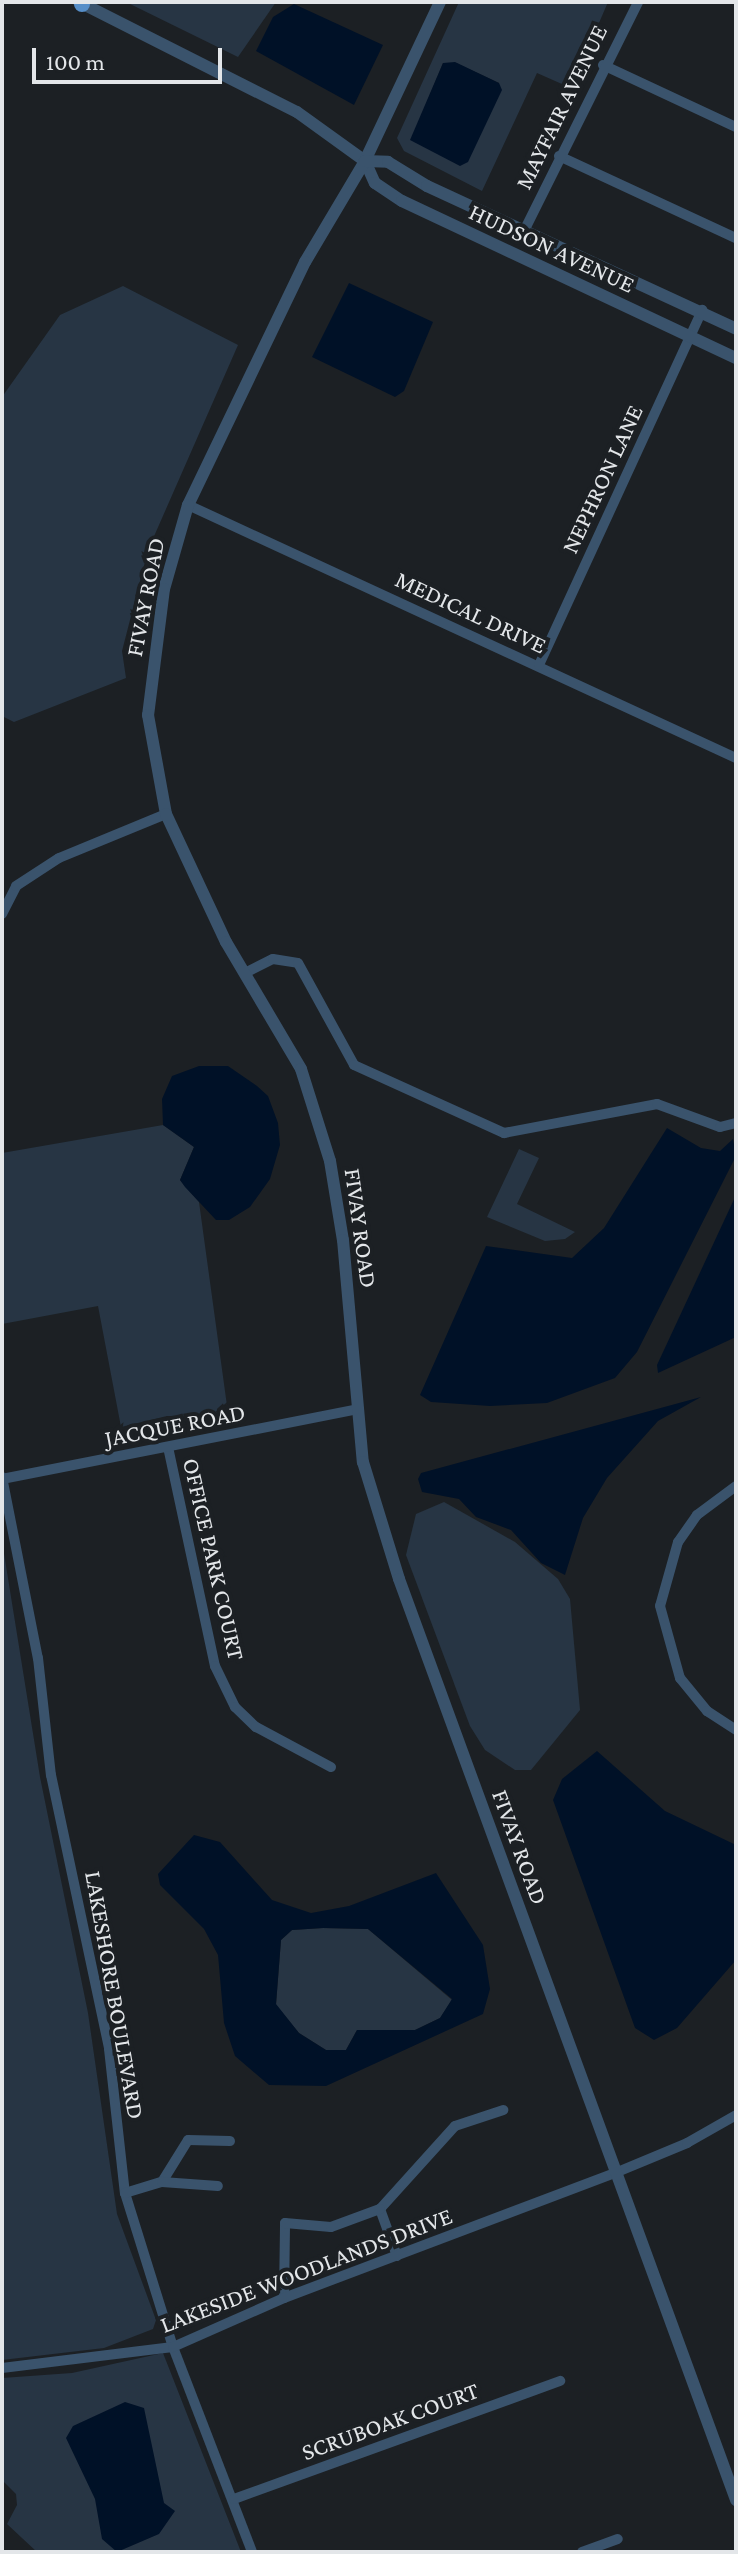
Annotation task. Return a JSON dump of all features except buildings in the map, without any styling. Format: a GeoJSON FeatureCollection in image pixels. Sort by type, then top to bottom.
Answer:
{"type":"FeatureCollection","features":[{"type":"Feature","properties":{"kind":"street","name":"FIVAY ROAD"},"geometry":{"type":"LineString","coordinates":[[440,2],[365,161],[305,262],[188,505],[164,589],[148,715],[166,814],[245,973],[301,1069],[330,1161],[345,1252],[355,1410],[363,1462],[399,1579],[736,2500]]}},
{"type":"Feature","properties":{"kind":"street","name":"MAYFAIR AVENUE"},"geometry":{"type":"LineString","coordinates":[[524,231],[603,65],[638,2]]}},
{"type":"Feature","properties":{"kind":"street","name":"HUDSON AVENUE"},"geometry":{"type":"LineString","coordinates":[[81,3],[279,101],[365,161],[375,183],[402,201],[736,358]]}},
{"type":"Feature","properties":{"kind":"street"},"geometry":{"type":"LineString","coordinates":[[603,65],[736,127]]}},
{"type":"Feature","properties":{"kind":"street"},"geometry":{"type":"LineString","coordinates":[[559,156],[736,238]]}},
{"type":"Feature","properties":{"kind":"street","name":"HUDSON AVENUE"},"geometry":{"type":"LineString","coordinates":[[365,161],[388,162],[524,231],[702,310],[736,329]]}},
{"type":"Feature","properties":{"kind":"street","name":"NEPHRON LANE"},"geometry":{"type":"LineString","coordinates":[[539,665],[702,310]]}},
{"type":"Feature","properties":{"kind":"street","name":"MEDICAL DRIVE"},"geometry":{"type":"LineString","coordinates":[[188,505],[736,758]]}},
{"type":"Feature","properties":{"kind":"street"},"geometry":{"type":"LineString","coordinates":[[2,914],[16,886],[59,858],[166,814]]}},
{"type":"Feature","properties":{"kind":"street"},"geometry":{"type":"LineString","coordinates":[[245,973],[273,959],[298,963],[354,1065],[504,1133],[657,1104],[720,1127],[736,1123]]}},
{"type":"Feature","properties":{"kind":"street","name":"JACQUE ROAD"},"geometry":{"type":"LineString","coordinates":[[2,1478],[355,1410]]}},
{"type":"Feature","properties":{"kind":"street","name":"OFFICE PARK COURT"},"geometry":{"type":"LineString","coordinates":[[168,1447],[215,1666],[235,1707],[256,1727],[331,1767]]}},
{"type":"Feature","properties":{"kind":"street","name":"LAKESHORE BOULEVARD"},"geometry":{"type":"LineString","coordinates":[[2,1478],[38,1658],[51,1775],[106,2035],[125,2193],[173,2347],[252,2552]]}},
{"type":"Feature","properties":{"kind":"street"},"geometry":{"type":"LineString","coordinates":[[736,1486],[697,1515],[678,1542],[660,1606],[680,1678],[707,1711],[736,1730]]}},
{"type":"Feature","properties":{"kind":"street"},"geometry":{"type":"LineString","coordinates":[[284,2298],[285,2223],[331,2227],[380,2209],[455,2126],[503,2110]]}},
{"type":"Feature","properties":{"kind":"street","name":"LAKESIDE WOODLANDS DRIVE"},"geometry":{"type":"LineString","coordinates":[[2,2368],[173,2347],[284,2298],[615,2173],[735,2120]]}},
{"type":"Feature","properties":{"kind":"street"},"geometry":{"type":"LineString","coordinates":[[162,2182],[188,2140],[230,2141]]}},
{"type":"Feature","properties":{"kind":"street"},"geometry":{"type":"LineString","coordinates":[[125,2193],[162,2182],[218,2186]]}},
{"type":"Feature","properties":{"kind":"street"},"geometry":{"type":"LineString","coordinates":[[380,2209],[397,2256]]}},
{"type":"Feature","properties":{"kind":"street","name":"SCRUBOAK COURT"},"geometry":{"type":"LineString","coordinates":[[234,2499],[560,2381]]}},
{"type":"Feature","properties":{"kind":"street"},"geometry":{"type":"LineString","coordinates":[[582,2552],[618,2539]]}},
{"type":"Feature","properties":{"kind":"shaded area"},"geometry":{"type":"Polygon","coordinates":[[[126,2],[276,2],[238,57],[126,2]]]}},
{"type":"Feature","properties":{"kind":"shaded area"},"geometry":{"type":"Polygon","coordinates":[[[459,2],[608,2],[571,88],[537,73],[482,191],[404,151],[397,138],[459,2]],[[443,63],[411,140],[499,83],[456,63],[443,63]]]}},
{"type":"Feature","properties":{"kind":"shaded area"},"geometry":{"type":"Polygon","coordinates":[[[294,4],[383,45],[354,105],[256,51],[273,17],[294,4]]]}},
{"type":"Feature","properties":{"kind":"shaded area"},"geometry":{"type":"Polygon","coordinates":[[[455,62],[499,83],[502,90],[468,162],[460,166],[410,140],[443,63],[455,62]]]}},
{"type":"Feature","properties":{"kind":"shaded area"},"geometry":{"type":"Polygon","coordinates":[[[349,283],[433,322],[404,391],[395,397],[312,357],[349,283]]]}},
{"type":"Feature","properties":{"kind":"shaded area"},"geometry":{"type":"Polygon","coordinates":[[[123,286],[238,345],[148,550],[122,651],[126,678],[14,722],[2,716],[2,397],[60,315],[123,286]]]}},
{"type":"Feature","properties":{"kind":"shaded area"},"geometry":{"type":"Polygon","coordinates":[[[199,1066],[228,1066],[257,1086],[268,1096],[278,1123],[280,1145],[270,1179],[250,1207],[229,1220],[216,1220],[180,1180],[194,1147],[163,1125],[162,1099],[172,1076],[199,1066]]]}},
{"type":"Feature","properties":{"kind":"shaded area"},"geometry":{"type":"Polygon","coordinates":[[[163,1125],[194,1147],[180,1180],[199,1202],[228,1413],[218,1418],[167,1416],[121,1427],[98,1306],[2,1324],[2,1153],[163,1125]]]}},
{"type":"Feature","properties":{"kind":"shaded area"},"geometry":{"type":"Polygon","coordinates":[[[667,1128],[701,1148],[720,1151],[733,1139],[736,1156],[637,1352],[615,1378],[547,1403],[490,1406],[431,1402],[420,1395],[486,1246],[572,1258],[604,1228],[667,1128]]]}},
{"type":"Feature","properties":{"kind":"shaded area"},"geometry":{"type":"Polygon","coordinates":[[[519,1149],[539,1158],[517,1204],[575,1232],[565,1239],[545,1241],[487,1217],[519,1149]]]}},
{"type":"Feature","properties":{"kind":"shaded area"},"geometry":{"type":"Polygon","coordinates":[[[736,1195],[736,1337],[658,1373],[657,1365],[736,1195]]]}},
{"type":"Feature","properties":{"kind":"shaded area"},"geometry":{"type":"Polygon","coordinates":[[[701,1397],[658,1421],[607,1478],[583,1518],[565,1575],[541,1563],[511,1530],[476,1517],[459,1499],[422,1492],[418,1479],[421,1473],[701,1397]]]}},
{"type":"Feature","properties":{"kind":"shaded area"},"geometry":{"type":"Polygon","coordinates":[[[444,1502],[515,1542],[558,1579],[570,1599],[580,1710],[531,1770],[515,1770],[485,1750],[470,1726],[406,1555],[416,1514],[444,1502]]]}},
{"type":"Feature","properties":{"kind":"shaded area"},"geometry":{"type":"Polygon","coordinates":[[[2,1541],[40,1777],[88,2013],[117,2214],[156,2320],[153,2329],[104,2348],[2,2360],[2,1541]]]}},
{"type":"Feature","properties":{"kind":"shaded area"},"geometry":{"type":"Polygon","coordinates":[[[597,1751],[665,1811],[736,1845],[736,1960],[677,2028],[654,2040],[635,2028],[553,1800],[562,1779],[597,1751]]]}},
{"type":"Feature","properties":{"kind":"shaded area"},"geometry":{"type":"Polygon","coordinates":[[[194,1835],[220,1842],[272,1900],[311,1913],[349,1906],[436,1873],[483,1945],[490,1989],[483,2014],[326,2086],[269,2085],[235,2056],[224,2023],[218,1955],[204,1929],[160,1885],[158,1874],[194,1835]],[[368,1929],[292,1930],[281,1940],[276,2004],[299,2033],[326,2050],[346,2050],[357,2030],[415,2030],[440,2018],[452,1999],[368,1929]]]}},
{"type":"Feature","properties":{"kind":"shaded area"},"geometry":{"type":"Polygon","coordinates":[[[368,1929],[452,2000],[440,2018],[415,2030],[357,2030],[346,2050],[326,2050],[299,2033],[276,2005],[281,1940],[292,1930],[368,1929]]]}},
{"type":"Feature","properties":{"kind":"shaded area"},"geometry":{"type":"Polygon","coordinates":[[[163,2353],[241,2552],[37,2552],[7,2524],[17,2505],[16,2494],[2,2480],[2,2378],[72,2373],[163,2353]]]}},
{"type":"Feature","properties":{"kind":"shaded area"},"geometry":{"type":"Polygon","coordinates":[[[125,2402],[144,2408],[164,2503],[175,2511],[159,2534],[117,2552],[102,2539],[95,2499],[66,2438],[73,2426],[125,2402]]]}}]}
